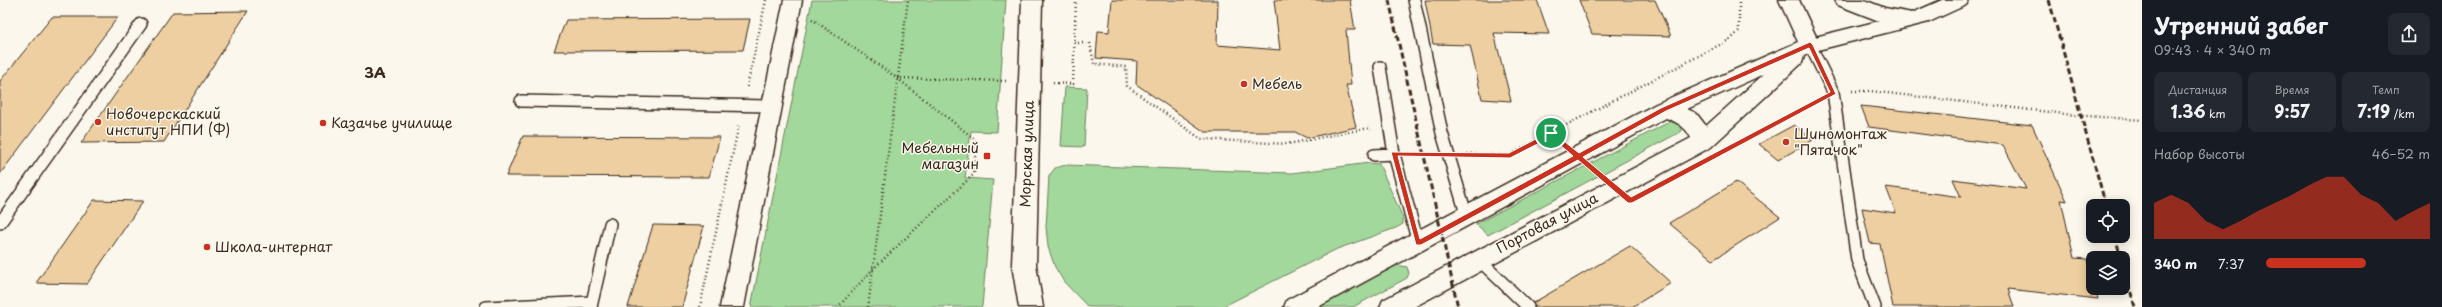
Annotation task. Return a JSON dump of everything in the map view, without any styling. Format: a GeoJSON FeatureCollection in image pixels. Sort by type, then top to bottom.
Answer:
{"type":"FeatureCollection","features":[{"type":"Feature","properties":{"kind":"main road","name":"Морская улица"},"geometry":{"type":"LineString","coordinates":[[1031,307],[1024,265],[1032,0]]}},
{"type":"Feature","properties":{"kind":"main road"},"geometry":{"type":"LineString","coordinates":[[1789,0],[1810,45]]}},
{"type":"Feature","properties":{"kind":"main road"},"geometry":{"type":"LineString","coordinates":[[1844,0],[1883,15],[1922,18]]}},
{"type":"Feature","properties":{"kind":"main road","name":"Портовая улица"},"geometry":{"type":"LineString","coordinates":[[1296,307],[1467,217],[1664,110],[1810,45],[1922,18],[1959,0]]}},
{"type":"Feature","properties":{"kind":"main road","name":"Портовая улица"},"geometry":{"type":"LineString","coordinates":[[1392,307],[1478,259],[1702,141],[1810,45]]}},
{"type":"Feature","properties":{"kind":"main road"},"geometry":{"type":"LineString","coordinates":[[1664,110],[1683,115],[1696,125],[1702,141]]}},
{"type":"Feature","properties":{"kind":"street"},"geometry":{"type":"LineString","coordinates":[[732,307],[792,3]]}},
{"type":"Feature","properties":{"kind":"lane"},"geometry":{"type":"LineString","coordinates":[[1414,0],[1448,154],[1467,217]]}},
{"type":"Feature","properties":{"kind":"lane"},"geometry":{"type":"LineString","coordinates":[[0,222],[141,24]]}},
{"type":"Feature","properties":{"kind":"lane"},"geometry":{"type":"LineString","coordinates":[[1810,45],[1834,92],[1857,260],[1875,307]]}},
{"type":"Feature","properties":{"kind":"lane"},"geometry":{"type":"LineString","coordinates":[[1380,67],[1394,154],[1418,243]]}},
{"type":"Feature","properties":{"kind":"lane"},"geometry":{"type":"LineString","coordinates":[[521,101],[772,106]]}},
{"type":"Feature","properties":{"kind":"lane"},"geometry":{"type":"LineString","coordinates":[[1374,156],[1394,154]]}},
{"type":"Feature","properties":{"kind":"lane"},"geometry":{"type":"LineString","coordinates":[[486,307],[592,304],[610,224]]}},
{"type":"Feature","properties":{"kind":"lane"},"geometry":{"type":"LineString","coordinates":[[1478,259],[1528,307]]}},
{"type":"Feature","properties":{"kind":"path"},"geometry":{"type":"LineString","coordinates":[[700,307],[766,0]]}},
{"type":"Feature","properties":{"kind":"path"},"geometry":{"type":"LineString","coordinates":[[868,307],[908,0]]}},
{"type":"Feature","properties":{"kind":"path"},"geometry":{"type":"LineString","coordinates":[[1074,43],[1090,43],[1094,64],[1126,67],[1127,86],[1200,139],[1288,144],[1369,128],[1394,154],[1510,155],[1731,39],[1740,31],[1739,0]]}},
{"type":"Feature","properties":{"kind":"path"},"geometry":{"type":"LineString","coordinates":[[765,4],[792,3],[897,78],[976,140],[974,174],[873,268],[838,307]]}},
{"type":"Feature","properties":{"kind":"path"},"geometry":{"type":"LineString","coordinates":[[1728,148],[1834,92],[1870,90],[2074,115],[2142,120]]}},
{"type":"Feature","properties":{"kind":"path"},"geometry":{"type":"LineString","coordinates":[[1551,133],[1578,156]]}},
{"type":"Feature","properties":{"kind":"green space"},"geometry":{"type":"Polygon","coordinates":[[[812,0],[1006,0],[997,132],[971,131],[965,178],[993,180],[982,307],[751,307],[812,0]]]}},
{"type":"Feature","properties":{"kind":"green space"},"geometry":{"type":"Polygon","coordinates":[[[1065,87],[1087,88],[1084,147],[1061,146],[1065,87]]]}},
{"type":"Feature","properties":{"kind":"green space"},"geometry":{"type":"Polygon","coordinates":[[[1671,121],[1681,124],[1682,131],[1488,235],[1476,224],[1671,121]]]}},
{"type":"Feature","properties":{"kind":"green space"},"geometry":{"type":"Polygon","coordinates":[[[1369,163],[1379,164],[1403,218],[1403,224],[1396,228],[1337,249],[1222,307],[1088,307],[1064,282],[1055,267],[1048,247],[1046,227],[1049,176],[1055,168],[1066,165],[1292,173],[1369,163]]]}},
{"type":"Feature","properties":{"kind":"green space"},"geometry":{"type":"Polygon","coordinates":[[[1396,265],[1407,267],[1409,273],[1407,278],[1353,307],[1316,307],[1396,265]]]}},
{"type":"Feature","properties":{"kind":"building","name":"Мебель"},"geometry":{"type":"Polygon","coordinates":[[[1112,0],[1218,0],[1217,45],[1280,50],[1274,0],[1350,0],[1355,30],[1346,30],[1351,85],[1346,85],[1356,127],[1307,138],[1295,132],[1205,132],[1136,84],[1137,61],[1096,58],[1098,31],[1109,32],[1112,0]]]}},
{"type":"Feature","properties":{"kind":"building"},"geometry":{"type":"Polygon","coordinates":[[[1425,0],[1537,0],[1549,34],[1494,33],[1511,101],[1482,99],[1470,45],[1433,44],[1425,0]]]}},
{"type":"Feature","properties":{"kind":"building"},"geometry":{"type":"Polygon","coordinates":[[[1579,0],[1655,0],[1671,36],[1592,34],[1579,0]]]}},
{"type":"Feature","properties":{"kind":"building"},"geometry":{"type":"Polygon","coordinates":[[[248,11],[164,142],[81,143],[173,12],[248,11]]]}},
{"type":"Feature","properties":{"kind":"building"},"geometry":{"type":"Polygon","coordinates":[[[52,17],[118,17],[0,174],[0,81],[52,17]]]}},
{"type":"Feature","properties":{"kind":"building"},"geometry":{"type":"Polygon","coordinates":[[[750,19],[743,50],[554,51],[566,20],[750,19]]]}},
{"type":"Feature","properties":{"kind":"building"},"geometry":{"type":"Polygon","coordinates":[[[1861,106],[2032,125],[2067,201],[2061,200],[2074,258],[2086,259],[2086,295],[2097,295],[2098,299],[2008,289],[2014,307],[1893,307],[1880,244],[1870,243],[1862,208],[1896,213],[1886,187],[1961,197],[1953,179],[2026,189],[2003,145],[1869,127],[1861,106]]]}},
{"type":"Feature","properties":{"kind":"building","name":"Шиномонтаж \"Пятачок\""},"geometry":{"type":"Polygon","coordinates":[[[1794,125],[1813,140],[1778,160],[1759,144],[1794,125]]]}},
{"type":"Feature","properties":{"kind":"building"},"geometry":{"type":"Polygon","coordinates":[[[523,136],[720,137],[709,177],[506,176],[523,136]]]}},
{"type":"Feature","properties":{"kind":"building"},"geometry":{"type":"Polygon","coordinates":[[[1736,182],[1780,217],[1713,260],[1669,223],[1736,182]]]}},
{"type":"Feature","properties":{"kind":"building"},"geometry":{"type":"Polygon","coordinates":[[[94,200],[143,201],[87,284],[36,283],[94,200]]]}},
{"type":"Feature","properties":{"kind":"building"},"geometry":{"type":"Polygon","coordinates":[[[653,225],[704,226],[682,307],[628,307],[653,225]]]}},
{"type":"Feature","properties":{"kind":"building"},"geometry":{"type":"Polygon","coordinates":[[[1630,246],[1671,283],[1632,307],[1535,307],[1533,303],[1630,246]]]}},
{"type":"Feature","properties":{"kind":"railway"},"geometry":{"type":"LineString","coordinates":[[1389,0],[1458,307]]}},
{"type":"Feature","properties":{"kind":"railway"},"geometry":{"type":"LineString","coordinates":[[2049,0],[2104,199]]}},
{"type":"Feature","properties":{"kind":"railway"},"geometry":{"type":"LineString","coordinates":[[2117,243],[2119,251]]}},
{"type":"Feature","properties":{"kind":"railway"},"geometry":{"type":"LineString","coordinates":[[2130,290],[2135,307]]}},
{"type":"Feature","properties":{"kind":"place","name":"Мебель"},"geometry":{"type":"Point","coordinates":[1244,84]}},
{"type":"Feature","properties":{"kind":"place","name":"Новочерскаский институт НПИ (Ф)"},"geometry":{"type":"Point","coordinates":[98,122]}},
{"type":"Feature","properties":{"kind":"place","name":"Казачье училище"},"geometry":{"type":"Point","coordinates":[323,123]}},
{"type":"Feature","properties":{"kind":"place","name":"Шиномонтаж \"Пятачок\""},"geometry":{"type":"Point","coordinates":[1786,142]}},
{"type":"Feature","properties":{"kind":"place","name":"Мебельный магазин"},"geometry":{"type":"Point","coordinates":[987,156]}},
{"type":"Feature","properties":{"kind":"place","name":"Школа-интернат"},"geometry":{"type":"Point","coordinates":[207,247]}},
{"type":"Feature","properties":{"kind":"district","name":"3А"},"geometry":{"type":"Point","coordinates":[375,73]}},
{"type":"Feature","properties":{"kind":"route"},"geometry":{"type":"LineString","coordinates":[[1551,133],[1510,155],[1394,154],[1418,243],[1439,230],[1467,217],[1578,156],[1630,201],[1834,92],[1810,45],[1664,110],[1578,156],[1551,133]]}}]}
